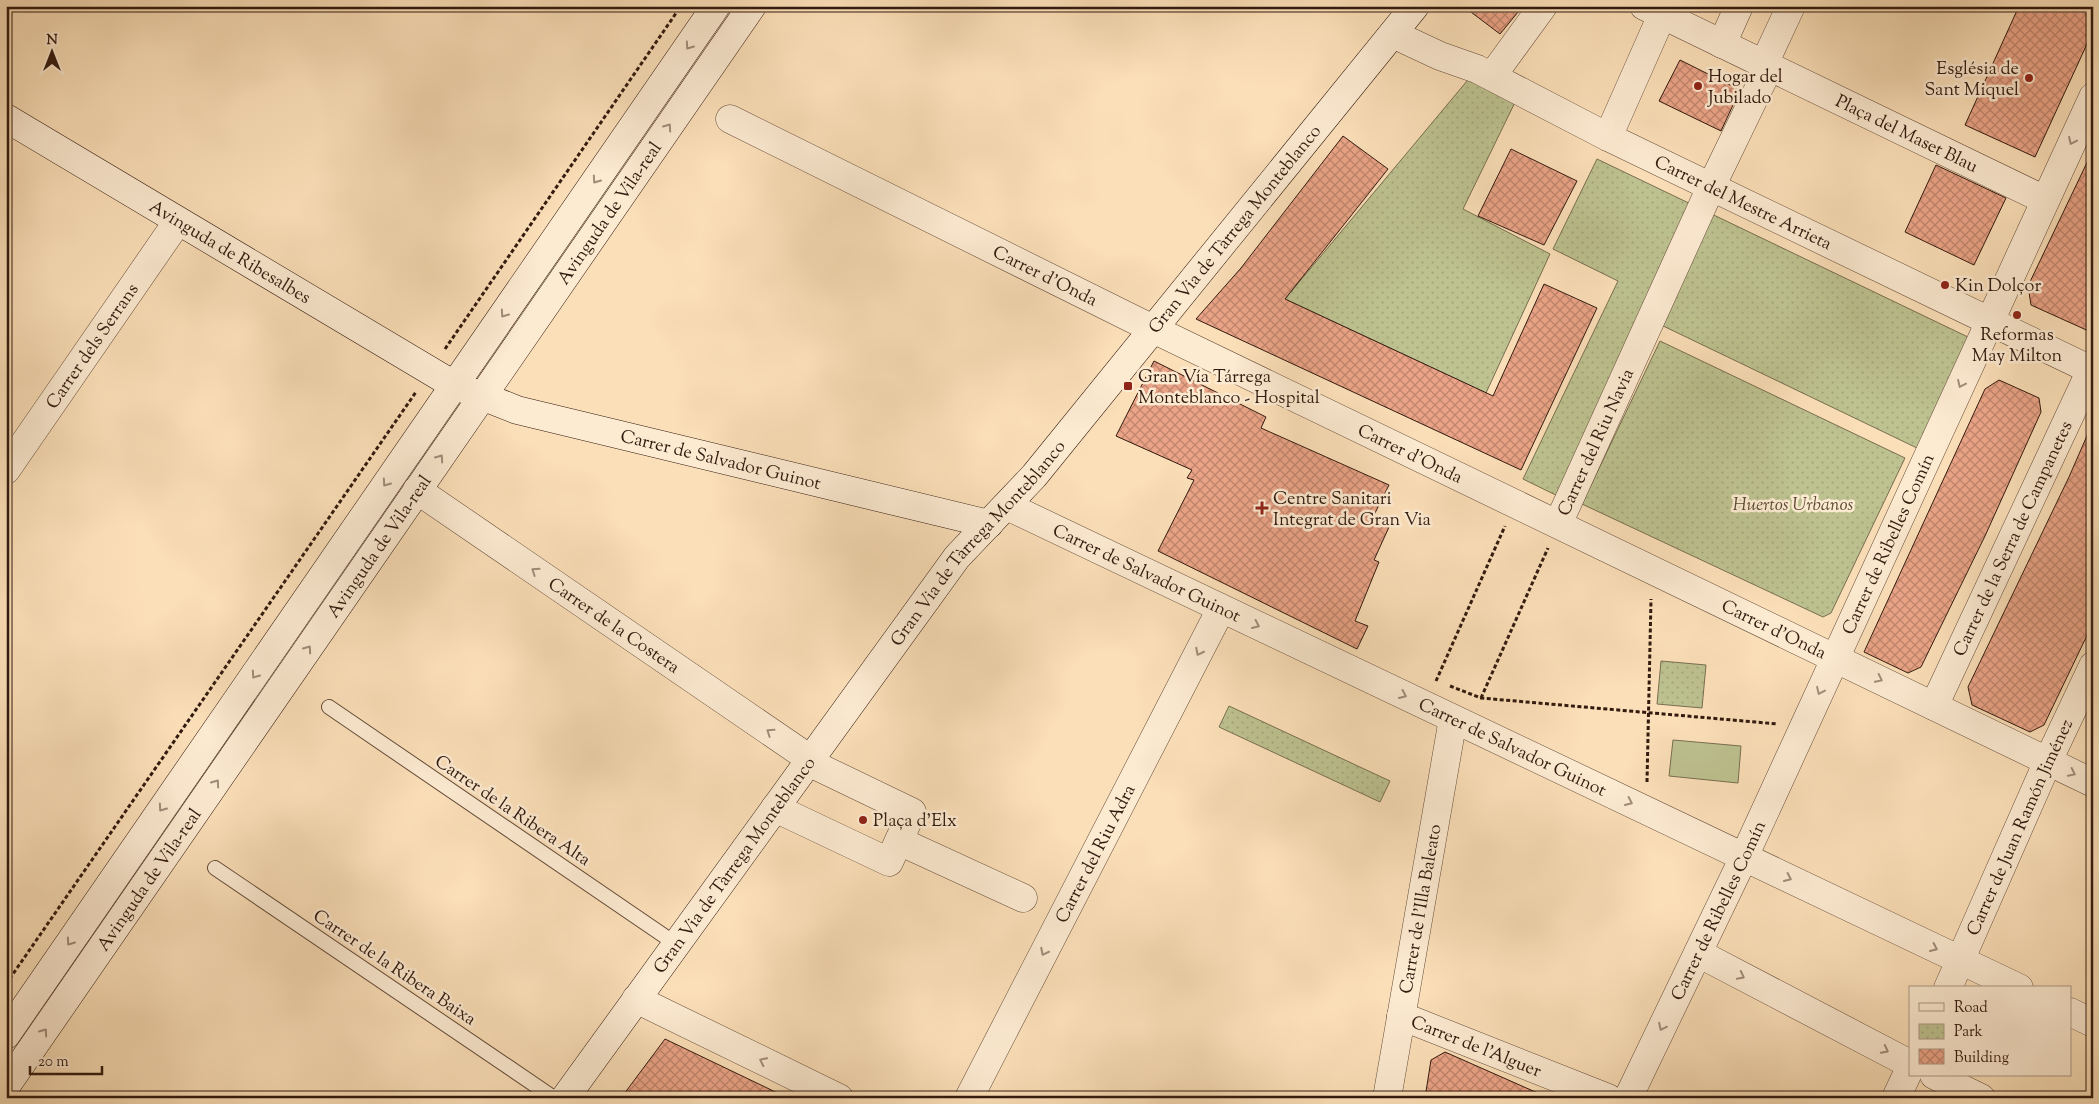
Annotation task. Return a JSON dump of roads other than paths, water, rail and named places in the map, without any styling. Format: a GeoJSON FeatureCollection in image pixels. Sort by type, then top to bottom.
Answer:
{"type":"FeatureCollection","features":[{"type":"Feature","properties":{"kind":"street","name":"Avinguda de Vila-real"},"geometry":{"type":"LineString","coordinates":[[6,1035],[716,6]]}},
{"type":"Feature","properties":{"kind":"street","name":"Avinguda de Vila-real"},"geometry":{"type":"LineString","coordinates":[[6,1086],[752,6]]}},
{"type":"Feature","properties":{"kind":"street","name":"Gran Via de Tàrrega Monteblanco"},"geometry":{"type":"LineString","coordinates":[[565,1098],[957,557],[1034,476],[1415,6]]}},
{"type":"Feature","properties":{"kind":"street"},"geometry":{"type":"LineString","coordinates":[[1492,76],[1543,6]]}},
{"type":"Feature","properties":{"kind":"street"},"geometry":{"type":"LineString","coordinates":[[1722,44],[1739,6]]}},
{"type":"Feature","properties":{"kind":"street"},"geometry":{"type":"LineString","coordinates":[[1711,187],[1767,65],[1791,6]]}},
{"type":"Feature","properties":{"kind":"street","name":"Plaça del Maset Blau"},"geometry":{"type":"LineString","coordinates":[[1608,137],[1649,9],[2045,200]]}},
{"type":"Feature","properties":{"kind":"street","name":"Carrer del Mestre Arrieta"},"geometry":{"type":"LineString","coordinates":[[1393,34],[1440,56],[1492,76],[1608,137],[2092,371]]}},
{"type":"Feature","properties":{"kind":"street","name":"Carrer de Ribelles Comín"},"geometry":{"type":"LineString","coordinates":[[1628,1098],[1744,857],[2093,97]]}},
{"type":"Feature","properties":{"kind":"street","name":"Avinguda de Ribesalbes"},"geometry":{"type":"LineString","coordinates":[[6,118],[454,385]]}},
{"type":"Feature","properties":{"kind":"street","name":"Carrer d'Onda"},"geometry":{"type":"LineString","coordinates":[[730,118],[1154,329],[1549,538],[1835,658],[2093,783]]}},
{"type":"Feature","properties":{"kind":"street","name":"Carrer del Riu Navia"},"geometry":{"type":"LineString","coordinates":[[1549,538],[1711,187]]}},
{"type":"Feature","properties":{"kind":"street","name":"Carrer dels Serrans"},"geometry":{"type":"LineString","coordinates":[[6,470],[178,221]]}},
{"type":"Feature","properties":{"kind":"street","name":"Carrer de la Serra de Campanetes"},"geometry":{"type":"LineString","coordinates":[[1934,706],[2092,371]]}},
{"type":"Feature","properties":{"kind":"street","name":"Carrer de Salvador Guinot"},"geometry":{"type":"LineString","coordinates":[[454,385],[481,398],[516,410],[998,516],[1221,609],[2015,986]]}},
{"type":"Feature","properties":{"kind":"street","name":"Carrer de la Costera"},"geometry":{"type":"LineString","coordinates":[[418,490],[809,761]]}},
{"type":"Feature","properties":{"kind":"street","name":"Carrer del Riu Adra"},"geometry":{"type":"LineString","coordinates":[[970,1098],[1221,609]]}},
{"type":"Feature","properties":{"kind":"street","name":"Carrer de Juan Ramón Jiménez"},"geometry":{"type":"LineString","coordinates":[[1949,986],[2048,761],[2093,666]]}},
{"type":"Feature","properties":{"kind":"street","name":"Carrer de l'Illa Baleato"},"geometry":{"type":"LineString","coordinates":[[1388,1098],[1452,719]]}},
{"type":"Feature","properties":{"kind":"street"},"geometry":{"type":"LineString","coordinates":[[775,808],[889,862],[912,812],[809,761]]}},
{"type":"Feature","properties":{"kind":"street"},"geometry":{"type":"LineString","coordinates":[[899,841],[1023,898]]}},
{"type":"Feature","properties":{"kind":"street"},"geometry":{"type":"LineString","coordinates":[[1698,953],[1909,1063]]}},
{"type":"Feature","properties":{"kind":"street"},"geometry":{"type":"LineString","coordinates":[[636,999],[794,1088],[839,1098]]}},
{"type":"Feature","properties":{"kind":"street"},"geometry":{"type":"LineString","coordinates":[[2072,1013],[2093,1023]]}},
{"type":"Feature","properties":{"kind":"street","name":"Carrer de l'Alguer"},"geometry":{"type":"LineString","coordinates":[[1401,1016],[1608,1098]]}},
{"type":"Feature","properties":{"kind":"street"},"geometry":{"type":"LineString","coordinates":[[1896,1098],[1909,1070]]}},
{"type":"Feature","properties":{"kind":"street"},"geometry":{"type":"LineString","coordinates":[[1936,1076],[1981,1098]]}},
{"type":"Feature","properties":{"kind":"lane","name":"Carrer de la Ribera Alta"},"geometry":{"type":"LineString","coordinates":[[329,707],[676,944]]}},
{"type":"Feature","properties":{"kind":"lane","name":"Carrer de la Ribera Baixa"},"geometry":{"type":"LineString","coordinates":[[215,868],[554,1098]]}},
{"type":"Feature","properties":{"kind":"place","name":"Església de Sant Miquel"},"geometry":{"type":"Point","coordinates":[2029,78]}},
{"type":"Feature","properties":{"kind":"place","name":"Hogar del Jubilado"},"geometry":{"type":"Point","coordinates":[1698,86]}},
{"type":"Feature","properties":{"kind":"place","name":"Kin Dolçor"},"geometry":{"type":"Point","coordinates":[1945,285]}},
{"type":"Feature","properties":{"kind":"place","name":"Reformas May Milton"},"geometry":{"type":"Point","coordinates":[2017,315]}},
{"type":"Feature","properties":{"kind":"place","name":"Gran Vía Tárrega Monteblanco - Hospital"},"geometry":{"type":"Point","coordinates":[1128,386]}},
{"type":"Feature","properties":{"kind":"place","name":"Centre Sanitari Integrat de Gran Via"},"geometry":{"type":"Point","coordinates":[1262,508]}},
{"type":"Feature","properties":{"kind":"place","name":"Plaça d'Elx"},"geometry":{"type":"Point","coordinates":[863,820]}},
{"type":"Feature","properties":{"kind":"park label","name":"Huertos Urbanos"},"geometry":{"type":"Point","coordinates":[1793,504]}}]}
